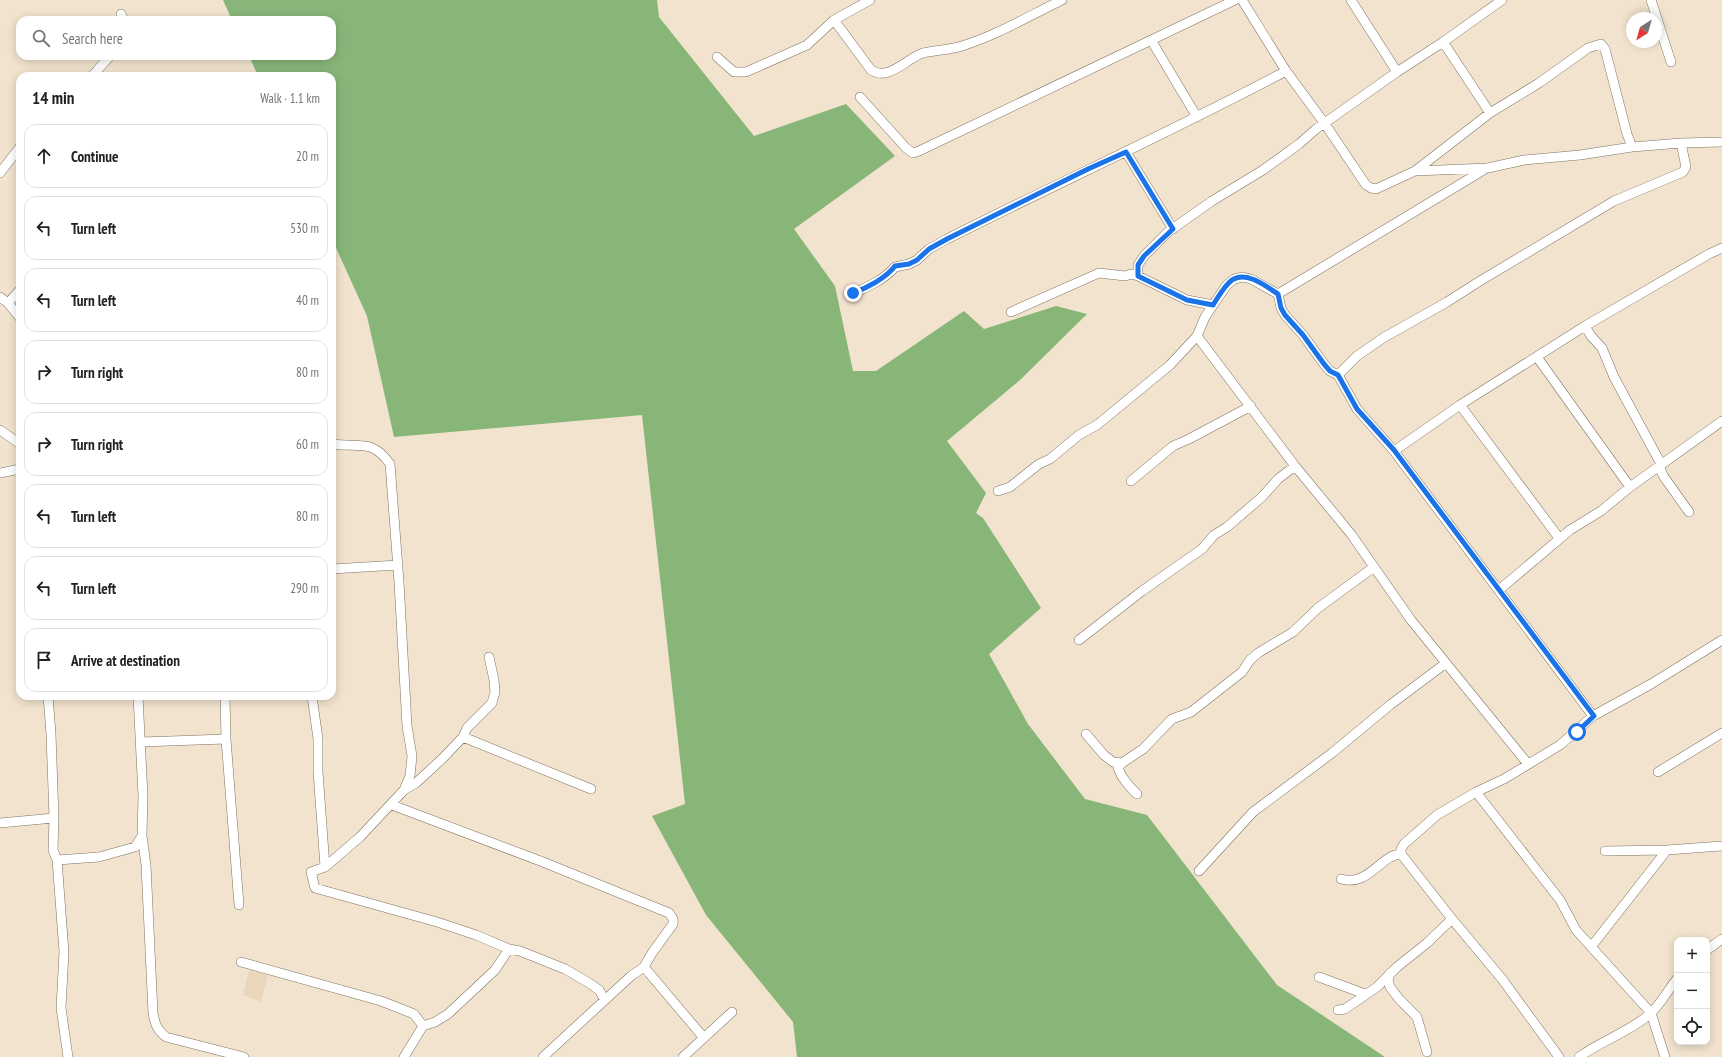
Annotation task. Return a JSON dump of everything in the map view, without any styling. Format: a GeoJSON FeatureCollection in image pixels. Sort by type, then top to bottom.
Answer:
{"type":"FeatureCollection","features":[{"type":"Feature","properties":{"kind":"street"},"geometry":{"type":"LineString","coordinates":[[717,57],[734,72],[746,72],[807,45],[834,20],[870,0]]}},
{"type":"Feature","properties":{"kind":"street"},"geometry":{"type":"LineString","coordinates":[[834,20],[871,70],[875,73],[883,74],[922,54],[962,47],[1062,0]]}},
{"type":"Feature","properties":{"kind":"street"},"geometry":{"type":"LineString","coordinates":[[860,97],[906,148],[913,152],[919,152],[1235,0]]}},
{"type":"Feature","properties":{"kind":"street"},"geometry":{"type":"LineString","coordinates":[[1242,0],[1286,71],[1325,124],[1366,185],[1371,188],[1376,188],[1415,171],[1490,114],[1539,83],[1588,48],[1601,44],[1605,49],[1623,120],[1632,147]]}},
{"type":"Feature","properties":{"kind":"street"},"geometry":{"type":"LineString","coordinates":[[1352,0],[1397,72]]}},
{"type":"Feature","properties":{"kind":"street"},"geometry":{"type":"LineString","coordinates":[[1138,276],[1138,265],[1144,256],[1173,229],[1212,201],[1263,170],[1300,144],[1316,129],[1502,0]]}},
{"type":"Feature","properties":{"kind":"street"},"geometry":{"type":"LineString","coordinates":[[1651,0],[1671,62]]}},
{"type":"Feature","properties":{"kind":"street"},"geometry":{"type":"LineString","coordinates":[[1151,40],[1197,117]]}},
{"type":"Feature","properties":{"kind":"street"},"geometry":{"type":"LineString","coordinates":[[1443,42],[1490,114]]}},
{"type":"Feature","properties":{"kind":"street"},"geometry":{"type":"LineString","coordinates":[[96,72],[106,60]]}},
{"type":"Feature","properties":{"kind":"street"},"geometry":{"type":"LineString","coordinates":[[853,293],[863,290],[890,273],[895,266],[909,264],[917,260],[929,249],[947,239],[1197,117],[1286,71]]}},
{"type":"Feature","properties":{"kind":"street"},"geometry":{"type":"LineString","coordinates":[[1415,171],[1488,168],[1524,160],[1580,155],[1632,147],[1681,143],[1722,142]]}},
{"type":"Feature","properties":{"kind":"street"},"geometry":{"type":"LineString","coordinates":[[1338,375],[1357,356],[1383,338],[1447,302],[1614,201],[1683,172],[1686,167],[1681,143]]}},
{"type":"Feature","properties":{"kind":"street"},"geometry":{"type":"LineString","coordinates":[[0,173],[16,152]]}},
{"type":"Feature","properties":{"kind":"street"},"geometry":{"type":"LineString","coordinates":[[1126,152],[1173,229]]}},
{"type":"Feature","properties":{"kind":"street"},"geometry":{"type":"LineString","coordinates":[[1278,294],[1488,168]]}},
{"type":"Feature","properties":{"kind":"street"},"geometry":{"type":"LineString","coordinates":[[1394,450],[1586,326],[1709,254],[1722,248]]}},
{"type":"Feature","properties":{"kind":"street"},"geometry":{"type":"LineString","coordinates":[[1011,312],[1099,273],[1125,276],[1131,274],[1187,300],[1213,305]]}},
{"type":"Feature","properties":{"kind":"street"},"geometry":{"type":"LineString","coordinates":[[998,491],[1010,487],[1039,464],[1050,459],[1120,407],[1170,365],[1197,336],[1204,317],[1226,286],[1234,279],[1243,277],[1251,279],[1278,294],[1281,308],[1285,315],[1303,335],[1327,367],[1338,375],[1357,409],[1394,450],[1594,716]]}},
{"type":"Feature","properties":{"kind":"street"},"geometry":{"type":"LineString","coordinates":[[8,304],[16,295]]}},
{"type":"Feature","properties":{"kind":"street"},"geometry":{"type":"LineString","coordinates":[[0,297],[16,313]]}},
{"type":"Feature","properties":{"kind":"street"},"geometry":{"type":"LineString","coordinates":[[1586,326],[1591,336],[1602,348],[1614,377],[1661,464],[1661,471],[1664,477],[1689,512]]}},
{"type":"Feature","properties":{"kind":"street"},"geometry":{"type":"LineString","coordinates":[[1197,336],[1295,466],[1351,534],[1411,620],[1528,764]]}},
{"type":"Feature","properties":{"kind":"street"},"geometry":{"type":"LineString","coordinates":[[1536,357],[1630,487]]}},
{"type":"Feature","properties":{"kind":"street"},"geometry":{"type":"LineString","coordinates":[[1131,482],[1173,446],[1251,406]]}},
{"type":"Feature","properties":{"kind":"street"},"geometry":{"type":"LineString","coordinates":[[1460,406],[1560,538]]}},
{"type":"Feature","properties":{"kind":"street"},"geometry":{"type":"LineString","coordinates":[[1499,590],[1560,538],[1601,511],[1630,487],[1722,421]]}},
{"type":"Feature","properties":{"kind":"street"},"geometry":{"type":"LineString","coordinates":[[0,430],[16,441]]}},
{"type":"Feature","properties":{"kind":"street"},"geometry":{"type":"LineString","coordinates":[[336,444],[368,446],[382,454],[390,464],[398,565],[407,726],[412,756],[410,776],[404,790],[360,837],[325,867],[311,872],[316,888],[438,922],[476,935],[509,949],[520,951],[565,969],[583,979],[599,990],[606,1000]]}},
{"type":"Feature","properties":{"kind":"street"},"geometry":{"type":"LineString","coordinates":[[1079,640],[1142,591],[1202,549],[1214,535],[1239,517],[1262,497],[1278,479],[1295,466]]}},
{"type":"Feature","properties":{"kind":"street"},"geometry":{"type":"LineString","coordinates":[[0,472],[16,470]]}},
{"type":"Feature","properties":{"kind":"street"},"geometry":{"type":"LineString","coordinates":[[336,569],[398,565]]}},
{"type":"Feature","properties":{"kind":"street"},"geometry":{"type":"LineString","coordinates":[[1137,794],[1123,780],[1118,768],[1122,763],[1143,749],[1172,719],[1191,712],[1242,672],[1250,660],[1258,653],[1293,632],[1318,608],[1374,568]]}},
{"type":"Feature","properties":{"kind":"street"},"geometry":{"type":"LineString","coordinates":[[1559,1057],[1502,979],[1401,854],[1401,849],[1404,844],[1437,815],[1476,792],[1504,779],[1560,745],[1594,716],[1651,684],[1722,640]]}},
{"type":"Feature","properties":{"kind":"street"},"geometry":{"type":"LineString","coordinates":[[404,790],[416,783],[463,737],[467,728],[487,708],[494,698],[494,680],[489,657]]}},
{"type":"Feature","properties":{"kind":"street"},"geometry":{"type":"LineString","coordinates":[[1199,871],[1253,812],[1332,753],[1390,705],[1446,664]]}},
{"type":"Feature","properties":{"kind":"street"},"geometry":{"type":"LineString","coordinates":[[48,700],[52,734],[54,818],[53,850],[57,860],[64,952],[61,1008],[68,1057]]}},
{"type":"Feature","properties":{"kind":"street"},"geometry":{"type":"LineString","coordinates":[[138,700],[143,796],[142,836],[153,1013],[158,1031],[166,1037],[244,1057]]}},
{"type":"Feature","properties":{"kind":"street"},"geometry":{"type":"LineString","coordinates":[[225,700],[226,739],[239,905]]}},
{"type":"Feature","properties":{"kind":"street"},"geometry":{"type":"LineString","coordinates":[[313,700],[318,739],[318,772],[325,867]]}},
{"type":"Feature","properties":{"kind":"street"},"geometry":{"type":"LineString","coordinates":[[1658,772],[1722,733]]}},
{"type":"Feature","properties":{"kind":"street"},"geometry":{"type":"LineString","coordinates":[[1086,734],[1104,755],[1113,762],[1122,763]]}},
{"type":"Feature","properties":{"kind":"street"},"geometry":{"type":"LineString","coordinates":[[463,737],[591,788]]}},
{"type":"Feature","properties":{"kind":"street"},"geometry":{"type":"LineString","coordinates":[[141,742],[226,739]]}},
{"type":"Feature","properties":{"kind":"street"},"geometry":{"type":"LineString","coordinates":[[1476,792],[1560,900],[1574,926],[1590,947],[1651,1013],[1665,1057]]}},
{"type":"Feature","properties":{"kind":"street"},"geometry":{"type":"LineString","coordinates":[[392,804],[543,862],[669,913],[674,919],[674,924],[652,953],[644,967],[632,976],[543,1057]]}},
{"type":"Feature","properties":{"kind":"street"},"geometry":{"type":"LineString","coordinates":[[0,823],[54,818]]}},
{"type":"Feature","properties":{"kind":"street"},"geometry":{"type":"LineString","coordinates":[[57,860],[99,857],[136,848],[142,836]]}},
{"type":"Feature","properties":{"kind":"street"},"geometry":{"type":"LineString","coordinates":[[1605,851],[1667,850],[1722,846]]}},
{"type":"Feature","properties":{"kind":"street"},"geometry":{"type":"LineString","coordinates":[[136,848],[144,855]]}},
{"type":"Feature","properties":{"kind":"street"},"geometry":{"type":"LineString","coordinates":[[1590,947],[1667,850]]}},
{"type":"Feature","properties":{"kind":"street"},"geometry":{"type":"LineString","coordinates":[[1341,879],[1357,881],[1394,855],[1401,854]]}},
{"type":"Feature","properties":{"kind":"street"},"geometry":{"type":"LineString","coordinates":[[1338,1010],[1345,1009],[1377,987],[1452,919]]}},
{"type":"Feature","properties":{"kind":"street"},"geometry":{"type":"LineString","coordinates":[[1710,948],[1721,942]]}},
{"type":"Feature","properties":{"kind":"street"},"geometry":{"type":"LineString","coordinates":[[404,1057],[423,1026],[435,1022],[448,1014],[495,970],[509,949]]}},
{"type":"Feature","properties":{"kind":"street"},"geometry":{"type":"LineString","coordinates":[[241,962],[382,1001],[414,1014],[423,1026]]}},
{"type":"Feature","properties":{"kind":"street"},"geometry":{"type":"LineString","coordinates":[[644,967],[704,1038]]}},
{"type":"Feature","properties":{"kind":"street"},"geometry":{"type":"LineString","coordinates":[[1390,974],[1388,980],[1390,987],[1399,999],[1417,1017],[1427,1052]]}},
{"type":"Feature","properties":{"kind":"street"},"geometry":{"type":"LineString","coordinates":[[1319,977],[1365,994]]}},
{"type":"Feature","properties":{"kind":"street"},"geometry":{"type":"LineString","coordinates":[[1578,1057],[1595,1046],[1619,1034],[1651,1013],[1674,983]]}},
{"type":"Feature","properties":{"kind":"street"},"geometry":{"type":"LineString","coordinates":[[683,1057],[732,1012]]}},
{"type":"Feature","properties":{"kind":"shaded area"},"geometry":{"type":"Polygon","coordinates":[[[249,970],[268,975],[261,1002],[243,995],[249,970]]]}},
{"type":"Feature","properties":{"kind":"green space"},"geometry":{"type":"Polygon","coordinates":[[[223,0],[657,0],[659,17],[754,136],[846,104],[895,156],[794,229],[835,286],[853,371],[876,371],[964,311],[984,329],[1056,306],[1087,314],[1020,380],[947,441],[986,493],[976,513],[983,518],[1041,608],[989,654],[1028,724],[1085,799],[1147,815],[1277,985],[1385,1057],[797,1057],[793,1022],[706,915],[652,816],[685,804],[642,415],[394,437],[367,316],[336,248],[336,72],[256,72],[251,60],[336,60],[336,16],[230,16],[223,0]]]}},
{"type":"Feature","properties":{"kind":"route"},"geometry":{"type":"LineString","coordinates":[[853,293],[863,290],[890,273],[895,266],[909,264],[917,260],[929,249],[947,239],[1088,169],[1126,152],[1173,229],[1168,232],[1144,256],[1138,265],[1138,276],[1187,300],[1213,305],[1226,286],[1234,279],[1243,277],[1251,279],[1278,294],[1281,308],[1285,315],[1303,335],[1330,371],[1338,375],[1357,409],[1394,450],[1594,716],[1577,732]]}}]}
